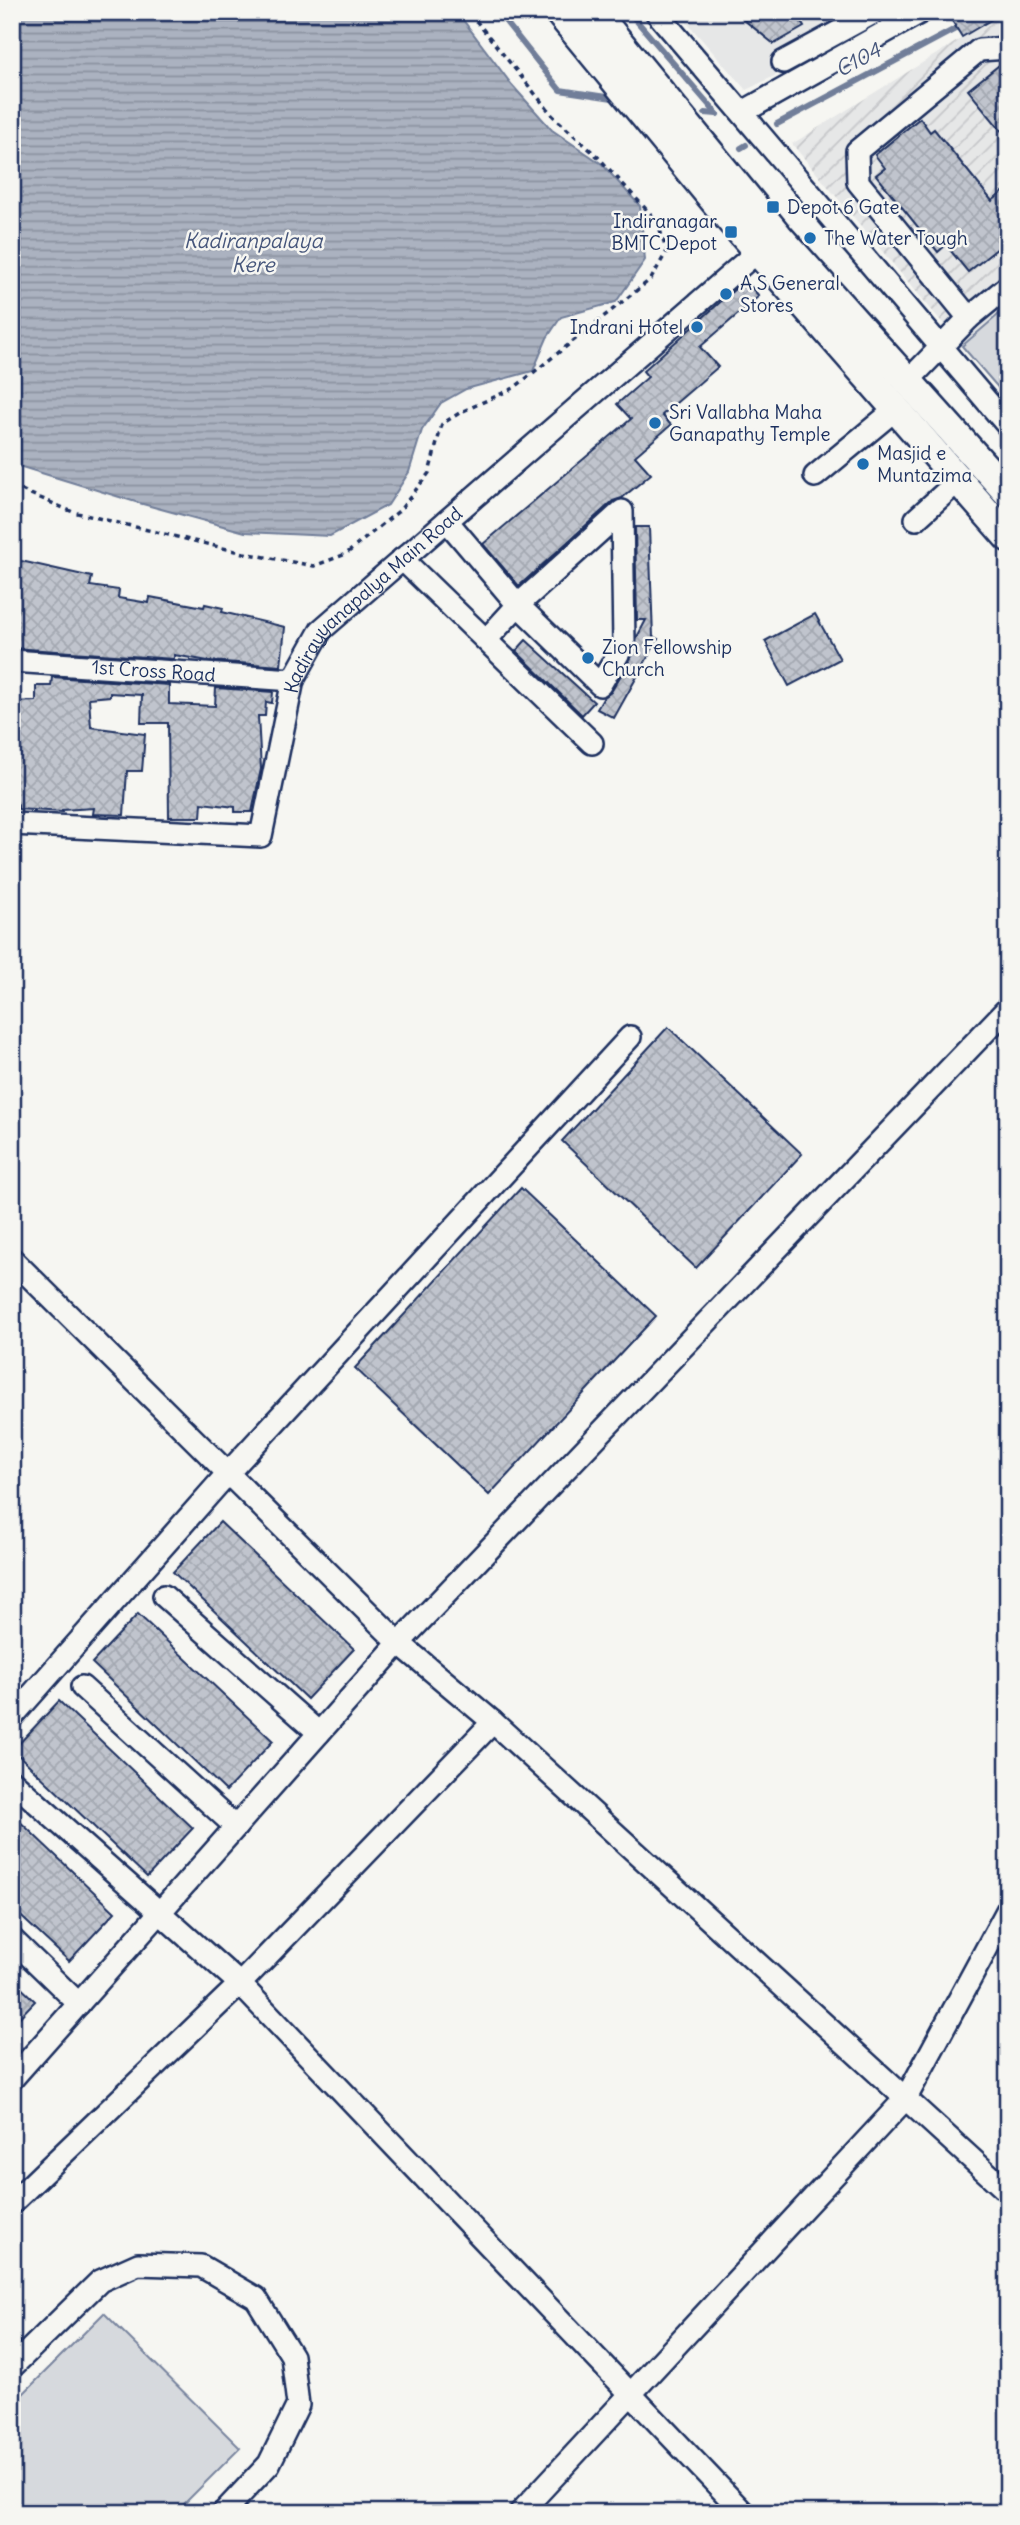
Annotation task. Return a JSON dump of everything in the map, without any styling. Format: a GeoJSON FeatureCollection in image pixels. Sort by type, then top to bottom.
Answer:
{"type":"FeatureCollection","features":[{"type":"Feature","properties":{"kind":"main road"},"geometry":{"type":"LineString","coordinates":[[559,12],[758,251],[1008,537]]}},
{"type":"Feature","properties":{"kind":"main road"},"geometry":{"type":"LineString","coordinates":[[594,12],[778,236],[907,382],[1004,483]]}},
{"type":"Feature","properties":{"kind":"street"},"geometry":{"type":"LineString","coordinates":[[656,12],[1008,426]]}},
{"type":"Feature","properties":{"kind":"street"},"geometry":{"type":"LineString","coordinates":[[783,62],[875,12]]}},
{"type":"Feature","properties":{"kind":"street"},"geometry":{"type":"LineString","coordinates":[[743,112],[916,13]]}},
{"type":"Feature","properties":{"kind":"street"},"geometry":{"type":"LineString","coordinates":[[821,42],[832,62]]}},
{"type":"Feature","properties":{"kind":"street"},"geometry":{"type":"LineString","coordinates":[[970,318],[858,182],[857,151],[979,50],[1008,48]]}},
{"type":"Feature","properties":{"kind":"street","name":"Kadirayyanapalya Main Road"},"geometry":{"type":"LineString","coordinates":[[12,824],[261,836],[293,680],[320,630],[758,251]]}},
{"type":"Feature","properties":{"kind":"street"},"geometry":{"type":"LineString","coordinates":[[907,382],[970,318],[1008,286]]}},
{"type":"Feature","properties":{"kind":"street"},"geometry":{"type":"LineString","coordinates":[[815,476],[895,409]]}},
{"type":"Feature","properties":{"kind":"street"},"geometry":{"type":"LineString","coordinates":[[916,519],[958,481]]}},
{"type":"Feature","properties":{"kind":"street"},"geometry":{"type":"LineString","coordinates":[[447,521],[518,605],[600,685],[624,644],[622,511],[518,605],[486,640]]}},
{"type":"Feature","properties":{"kind":"street"},"geometry":{"type":"LineString","coordinates":[[402,559],[592,743]]}},
{"type":"Feature","properties":{"kind":"street","name":"1st Cross Road"},"geometry":{"type":"LineString","coordinates":[[12,661],[293,680]]}},
{"type":"Feature","properties":{"kind":"street"},"geometry":{"type":"LineString","coordinates":[[12,2078],[399,1643],[1008,1008]]}},
{"type":"Feature","properties":{"kind":"street"},"geometry":{"type":"LineString","coordinates":[[12,1717],[228,1473],[630,1037]]}},
{"type":"Feature","properties":{"kind":"street"},"geometry":{"type":"LineString","coordinates":[[12,1259],[399,1643],[493,1722],[906,2098],[1005,2183]]}},
{"type":"Feature","properties":{"kind":"street"},"geometry":{"type":"LineString","coordinates":[[164,1596],[319,1733]]}},
{"type":"Feature","properties":{"kind":"street"},"geometry":{"type":"LineString","coordinates":[[82,1687],[236,1827]]}},
{"type":"Feature","properties":{"kind":"street"},"geometry":{"type":"LineString","coordinates":[[12,2203],[240,1984],[493,1722]]}},
{"type":"Feature","properties":{"kind":"street"},"geometry":{"type":"LineString","coordinates":[[12,1781],[240,1984],[744,2513]]}},
{"type":"Feature","properties":{"kind":"street"},"geometry":{"type":"LineString","coordinates":[[520,2513],[906,2098],[1008,1909]]}},
{"type":"Feature","properties":{"kind":"street"},"geometry":{"type":"LineString","coordinates":[[12,1939],[79,2004]]}},
{"type":"Feature","properties":{"kind":"street"},"geometry":{"type":"LineString","coordinates":[[12,2367],[100,2281],[138,2264],[201,2266],[256,2298],[292,2356],[298,2404],[270,2464],[223,2513]]}},
{"type":"Feature","properties":{"kind":"path"},"geometry":{"type":"LineString","coordinates":[[12,486],[73,512],[314,566],[346,554],[400,510],[429,473],[442,424],[461,412],[514,388],[651,279],[667,251],[657,221],[598,157],[553,116],[469,12]]}},
{"type":"Feature","properties":{"kind":"shaded area"},"geometry":{"type":"Polygon","coordinates":[[[689,12],[891,12],[825,51],[746,90],[682,17],[689,12]]]}},
{"type":"Feature","properties":{"kind":"shaded area"},"geometry":{"type":"Polygon","coordinates":[[[1008,12],[1008,307],[962,346],[792,144],[1008,12]]]}},
{"type":"Feature","properties":{"kind":"shaded area"},"geometry":{"type":"Polygon","coordinates":[[[1005,309],[1008,312],[1008,399],[962,346],[1005,309]]]}},
{"type":"Feature","properties":{"kind":"shaded area"},"geometry":{"type":"Polygon","coordinates":[[[104,2313],[240,2448],[175,2513],[12,2513],[12,2405],[104,2313]]]}},
{"type":"Feature","properties":{"kind":"water","name":"Kadiranpalaya Kere"},"geometry":{"type":"Polygon","coordinates":[[[12,12],[457,12],[512,85],[552,130],[602,164],[640,206],[645,260],[616,302],[561,317],[547,338],[533,371],[466,389],[441,403],[422,430],[409,472],[388,505],[330,536],[245,532],[12,464],[12,12]]]}},
{"type":"Feature","properties":{"kind":"building"},"geometry":{"type":"Polygon","coordinates":[[[734,12],[795,12],[804,27],[774,44],[734,12]]]}},
{"type":"Feature","properties":{"kind":"building"},"geometry":{"type":"Polygon","coordinates":[[[963,12],[1004,12],[962,37],[951,19],[963,12]]]}},
{"type":"Feature","properties":{"kind":"building"},"geometry":{"type":"Polygon","coordinates":[[[1008,61],[1008,139],[968,90],[1003,62],[1008,61]]]}},
{"type":"Feature","properties":{"kind":"building"},"geometry":{"type":"Polygon","coordinates":[[[920,118],[930,132],[934,129],[992,201],[1008,188],[1008,240],[968,272],[946,245],[938,252],[876,175],[885,168],[875,155],[920,118]]]}},
{"type":"Feature","properties":{"kind":"building"},"geometry":{"type":"Polygon","coordinates":[[[745,280],[759,296],[700,347],[718,367],[662,415],[671,425],[635,456],[651,474],[622,498],[613,501],[519,586],[483,544],[631,419],[617,404],[648,377],[643,371],[745,280]]]}},
{"type":"Feature","properties":{"kind":"building"},"geometry":{"type":"Polygon","coordinates":[[[635,527],[649,527],[653,637],[658,639],[614,718],[597,709],[604,697],[611,692],[635,651],[637,637],[646,620],[637,620],[635,527]]]}},
{"type":"Feature","properties":{"kind":"building"},"geometry":{"type":"Polygon","coordinates":[[[21,561],[92,577],[90,586],[119,590],[118,598],[149,603],[150,597],[204,607],[205,604],[223,608],[222,612],[285,627],[281,666],[208,661],[174,655],[174,659],[12,648],[16,585],[12,585],[12,562],[21,561]]]}},
{"type":"Feature","properties":{"kind":"building"},"geometry":{"type":"Polygon","coordinates":[[[815,614],[840,659],[789,686],[765,641],[815,614]]]}},
{"type":"Feature","properties":{"kind":"building"},"geometry":{"type":"Polygon","coordinates":[[[526,640],[594,702],[582,715],[516,651],[526,640]]]}},
{"type":"Feature","properties":{"kind":"building"},"geometry":{"type":"Polygon","coordinates":[[[52,677],[169,685],[169,704],[215,706],[216,688],[273,692],[272,703],[266,702],[265,716],[258,716],[261,769],[252,812],[235,812],[235,807],[202,803],[201,817],[169,817],[168,723],[141,723],[142,695],[110,693],[110,696],[89,698],[91,727],[145,734],[142,771],[127,771],[124,815],[93,814],[94,808],[62,812],[18,809],[18,805],[12,804],[12,702],[36,701],[36,686],[51,686],[52,677]]]}},
{"type":"Feature","properties":{"kind":"building"},"geometry":{"type":"Polygon","coordinates":[[[668,1027],[802,1154],[696,1268],[562,1141],[668,1027]]]}},
{"type":"Feature","properties":{"kind":"building"},"geometry":{"type":"Polygon","coordinates":[[[521,1188],[656,1316],[489,1495],[355,1368],[521,1188]]]}},
{"type":"Feature","properties":{"kind":"building"},"geometry":{"type":"Polygon","coordinates":[[[220,1522],[354,1649],[307,1699],[173,1572],[220,1522]]]}},
{"type":"Feature","properties":{"kind":"building"},"geometry":{"type":"Polygon","coordinates":[[[138,1614],[273,1741],[226,1791],[92,1663],[138,1614]]]}},
{"type":"Feature","properties":{"kind":"building"},"geometry":{"type":"Polygon","coordinates":[[[59,1701],[193,1828],[147,1877],[13,1750],[59,1701]]]}},
{"type":"Feature","properties":{"kind":"building"},"geometry":{"type":"Polygon","coordinates":[[[12,1814],[115,1912],[69,1961],[12,1908],[12,1814]]]}},
{"type":"Feature","properties":{"kind":"building"},"geometry":{"type":"Polygon","coordinates":[[[12,1979],[35,2001],[12,2025],[12,1979]]]}},
{"type":"Feature","properties":{"kind":"waterway","name":"C104"},"geometry":{"type":"LineString","coordinates":[[498,12],[560,90],[619,99]]}},
{"type":"Feature","properties":{"kind":"waterway"},"geometry":{"type":"LineString","coordinates":[[629,12],[717,114]]}},
{"type":"Feature","properties":{"kind":"waterway","name":"C104"},"geometry":{"type":"LineString","coordinates":[[777,124],[957,28]]}},
{"type":"Feature","properties":{"kind":"waterway","name":"C104"},"geometry":{"type":"LineString","coordinates":[[705,113],[717,114]]}},
{"type":"Feature","properties":{"kind":"waterway","name":"C104"},"geometry":{"type":"LineString","coordinates":[[741,148],[746,145]]}},
{"type":"Feature","properties":{"kind":"place","name":"Depot 6 Gate"},"geometry":{"type":"Point","coordinates":[773,207]}},
{"type":"Feature","properties":{"kind":"place","name":"Indiranagar BMTC Depot"},"geometry":{"type":"Point","coordinates":[731,232]}},
{"type":"Feature","properties":{"kind":"place","name":"The Water Tough"},"geometry":{"type":"Point","coordinates":[810,238]}},
{"type":"Feature","properties":{"kind":"place","name":"A S General Stores"},"geometry":{"type":"Point","coordinates":[726,294]}},
{"type":"Feature","properties":{"kind":"place","name":"Indrani Hotel"},"geometry":{"type":"Point","coordinates":[697,327]}},
{"type":"Feature","properties":{"kind":"place","name":"Sri Vallabha Maha Ganapathy Temple"},"geometry":{"type":"Point","coordinates":[655,423]}},
{"type":"Feature","properties":{"kind":"place","name":"Masjid e Muntazima"},"geometry":{"type":"Point","coordinates":[863,464]}},
{"type":"Feature","properties":{"kind":"place","name":"Zion Fellowship Church"},"geometry":{"type":"Point","coordinates":[588,658]}}]}
